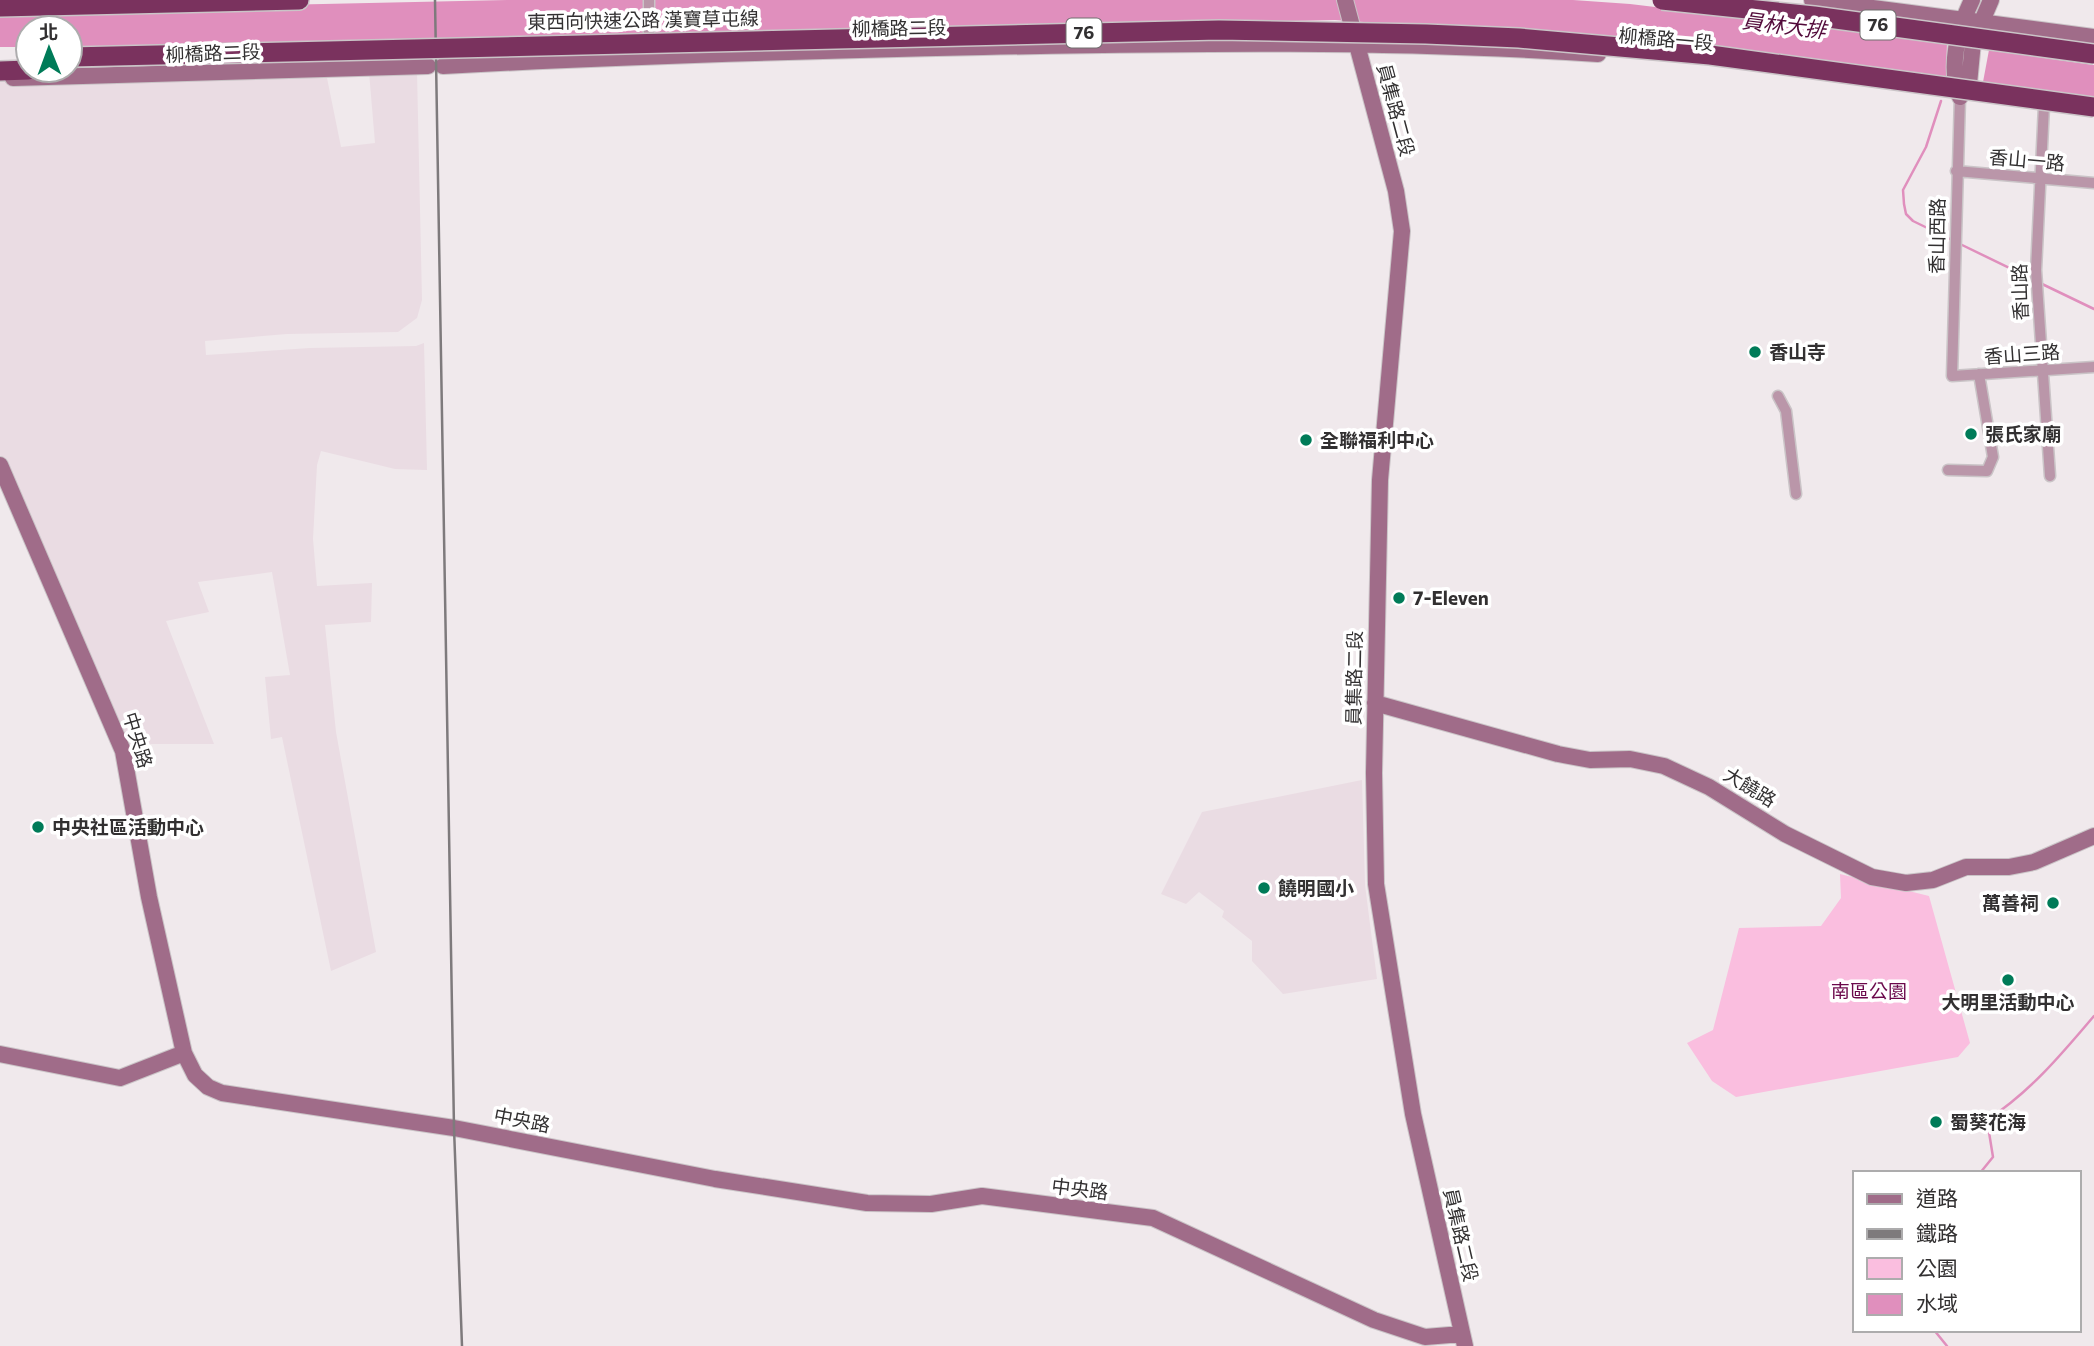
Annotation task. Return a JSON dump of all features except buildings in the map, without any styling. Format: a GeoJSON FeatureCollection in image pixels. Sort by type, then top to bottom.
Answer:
{"type":"FeatureCollection","features":[{"type":"Feature","properties":{"kind":"highway"},"geometry":{"type":"LineString","coordinates":[[0,7],[299,0]]}},
{"type":"Feature","properties":{"kind":"highway","name":"76"},"geometry":{"type":"LineString","coordinates":[[1662,0],[1814,16],[2094,54]]}},
{"type":"Feature","properties":{"kind":"highway","name":"東西向快速公路 漢寶草屯線"},"geometry":{"type":"LineString","coordinates":[[84,57],[1219,30],[1426,34],[1519,38],[1710,55],[2094,107]]}},
{"type":"Feature","properties":{"kind":"highway"},"geometry":{"type":"LineString","coordinates":[[84,69],[597,53],[646,45]]}},
{"type":"Feature","properties":{"kind":"main road","name":"員集路二段"},"geometry":{"type":"LineString","coordinates":[[1345,0],[1396,191],[1402,231],[1383,429],[1375,703],[1376,884],[1413,1114],[1464,1340]]}},
{"type":"Feature","properties":{"kind":"main road"},"geometry":{"type":"LineString","coordinates":[[1812,0],[2094,37]]}},
{"type":"Feature","properties":{"kind":"main road"},"geometry":{"type":"LineString","coordinates":[[1961,88],[1966,41],[1963,18],[1972,0]]}},
{"type":"Feature","properties":{"kind":"main road"},"geometry":{"type":"LineString","coordinates":[[1966,41],[1992,0]]}},
{"type":"Feature","properties":{"kind":"main road","name":"柳橋路二段"},"geometry":{"type":"LineString","coordinates":[[0,78],[436,66],[646,45],[1357,43]]}},
{"type":"Feature","properties":{"kind":"main road","name":"柳橋路一段"},"geometry":{"type":"LineString","coordinates":[[1357,43],[1492,47],[1709,63],[1961,88],[2044,106],[2094,113]]}},
{"type":"Feature","properties":{"kind":"main road","name":"中央路"},"geometry":{"type":"LineString","coordinates":[[0,465],[123,751],[149,897],[184,1054],[195,1075],[208,1087],[222,1093],[454,1128],[715,1179],[867,1203],[931,1204],[982,1196],[1153,1218],[1374,1320],[1425,1337],[1464,1340]]}},
{"type":"Feature","properties":{"kind":"main road","name":"大饒路"},"geometry":{"type":"LineString","coordinates":[[1375,703],[1558,754],[1590,760],[1630,759],[1664,766],[1709,786],[1797,841],[1846,865],[1883,879],[1906,883],[1933,880],[1966,867],[2009,867],[2034,862],[2094,836]]}},
{"type":"Feature","properties":{"kind":"main road"},"geometry":{"type":"LineString","coordinates":[[0,1054],[120,1078],[184,1054]]}},
{"type":"Feature","properties":{"kind":"street"},"geometry":{"type":"LineString","coordinates":[[646,45],[649,0]]}},
{"type":"Feature","properties":{"kind":"street","name":"香山西路"},"geometry":{"type":"LineString","coordinates":[[1952,376],[1954,228],[1961,88]]}},
{"type":"Feature","properties":{"kind":"street","name":"香山路"},"geometry":{"type":"LineString","coordinates":[[2044,106],[2036,270],[2050,476]]}},
{"type":"Feature","properties":{"kind":"street","name":"香山一路"},"geometry":{"type":"LineString","coordinates":[[1956,171],[2094,183]]}},
{"type":"Feature","properties":{"kind":"street","name":"香山三路"},"geometry":{"type":"LineString","coordinates":[[1952,376],[2094,367]]}},
{"type":"Feature","properties":{"kind":"street"},"geometry":{"type":"LineString","coordinates":[[1948,470],[1987,471],[1993,457],[1979,374]]}},
{"type":"Feature","properties":{"kind":"street"},"geometry":{"type":"LineString","coordinates":[[1778,396],[1786,411],[1796,494]]}},
{"type":"Feature","properties":{"kind":"shaded area"},"geometry":{"type":"Polygon","coordinates":[[[369,72],[417,72],[422,300],[417,318],[398,332],[287,334],[205,341],[206,355],[310,348],[416,346],[424,343],[427,470],[395,469],[321,451],[317,465],[313,539],[317,586],[372,583],[371,622],[325,625],[336,732],[376,952],[331,971],[282,737],[271,739],[265,677],[290,675],[272,572],[198,582],[209,612],[166,621],[214,744],[149,744],[129,750],[0,455],[0,82],[84,84],[84,80],[326,73],[341,147],[375,143],[369,72]]]}},
{"type":"Feature","properties":{"kind":"shaded area","name":"饒明國小"},"geometry":{"type":"Polygon","coordinates":[[[1362,780],[1365,885],[1377,979],[1283,994],[1252,961],[1252,941],[1222,917],[1224,911],[1199,892],[1186,904],[1161,894],[1202,812],[1362,780]]]}},
{"type":"Feature","properties":{"kind":"green space","name":"南區公園"},"geometry":{"type":"Polygon","coordinates":[[[1840,874],[1929,896],[1970,1043],[1958,1057],[1736,1097],[1712,1081],[1687,1043],[1713,1030],[1739,928],[1821,926],[1841,898],[1840,874]]]}},
{"type":"Feature","properties":{"kind":"water","name":"員林大排"},"geometry":{"type":"Polygon","coordinates":[[[507,0],[1573,0],[1630,4],[1947,42],[1946,80],[1704,46],[1335,20],[258,46],[84,47],[84,14],[14,14],[14,47],[0,47],[0,11],[507,0]]]}},
{"type":"Feature","properties":{"kind":"water"},"geometry":{"type":"Polygon","coordinates":[[[1989,50],[2094,65],[2094,98],[1983,82],[1989,50]]]}},
{"type":"Feature","properties":{"kind":"waterway"},"geometry":{"type":"LineString","coordinates":[[1941,101],[1926,147],[1903,190],[1904,204],[1906,214],[1913,221],[1952,240]]}},
{"type":"Feature","properties":{"kind":"waterway"},"geometry":{"type":"LineString","coordinates":[[1958,243],[2034,280]]}},
{"type":"Feature","properties":{"kind":"waterway"},"geometry":{"type":"LineString","coordinates":[[2040,283],[2094,309]]}},
{"type":"Feature","properties":{"kind":"waterway"},"geometry":{"type":"LineString","coordinates":[[1982,1171],[1993,1157],[1987,1120],[2031,1085],[2094,1016]]}},
{"type":"Feature","properties":{"kind":"waterway"},"geometry":{"type":"LineString","coordinates":[[1936,1332],[1947,1346]]}},
{"type":"Feature","properties":{"kind":"railway"},"geometry":{"type":"LineString","coordinates":[[435,0],[454,1128],[462,1346]]}},
{"type":"Feature","properties":{"kind":"place","name":"香山寺"},"geometry":{"type":"Point","coordinates":[1755,352]}},
{"type":"Feature","properties":{"kind":"place","name":"張氏家廟"},"geometry":{"type":"Point","coordinates":[1971,434]}},
{"type":"Feature","properties":{"kind":"place","name":"全聯福利中心"},"geometry":{"type":"Point","coordinates":[1306,440]}},
{"type":"Feature","properties":{"kind":"place","name":"7-Eleven"},"geometry":{"type":"Point","coordinates":[1399,598]}},
{"type":"Feature","properties":{"kind":"place","name":"中央社區活動中心"},"geometry":{"type":"Point","coordinates":[38,827]}},
{"type":"Feature","properties":{"kind":"place","name":"饒明國小"},"geometry":{"type":"Point","coordinates":[1264,888]}},
{"type":"Feature","properties":{"kind":"place","name":"萬善祠"},"geometry":{"type":"Point","coordinates":[2053,903]}},
{"type":"Feature","properties":{"kind":"place","name":"大明里活動中心"},"geometry":{"type":"Point","coordinates":[2008,980]}},
{"type":"Feature","properties":{"kind":"place","name":"蜀葵花海"},"geometry":{"type":"Point","coordinates":[1936,1122]}}]}
